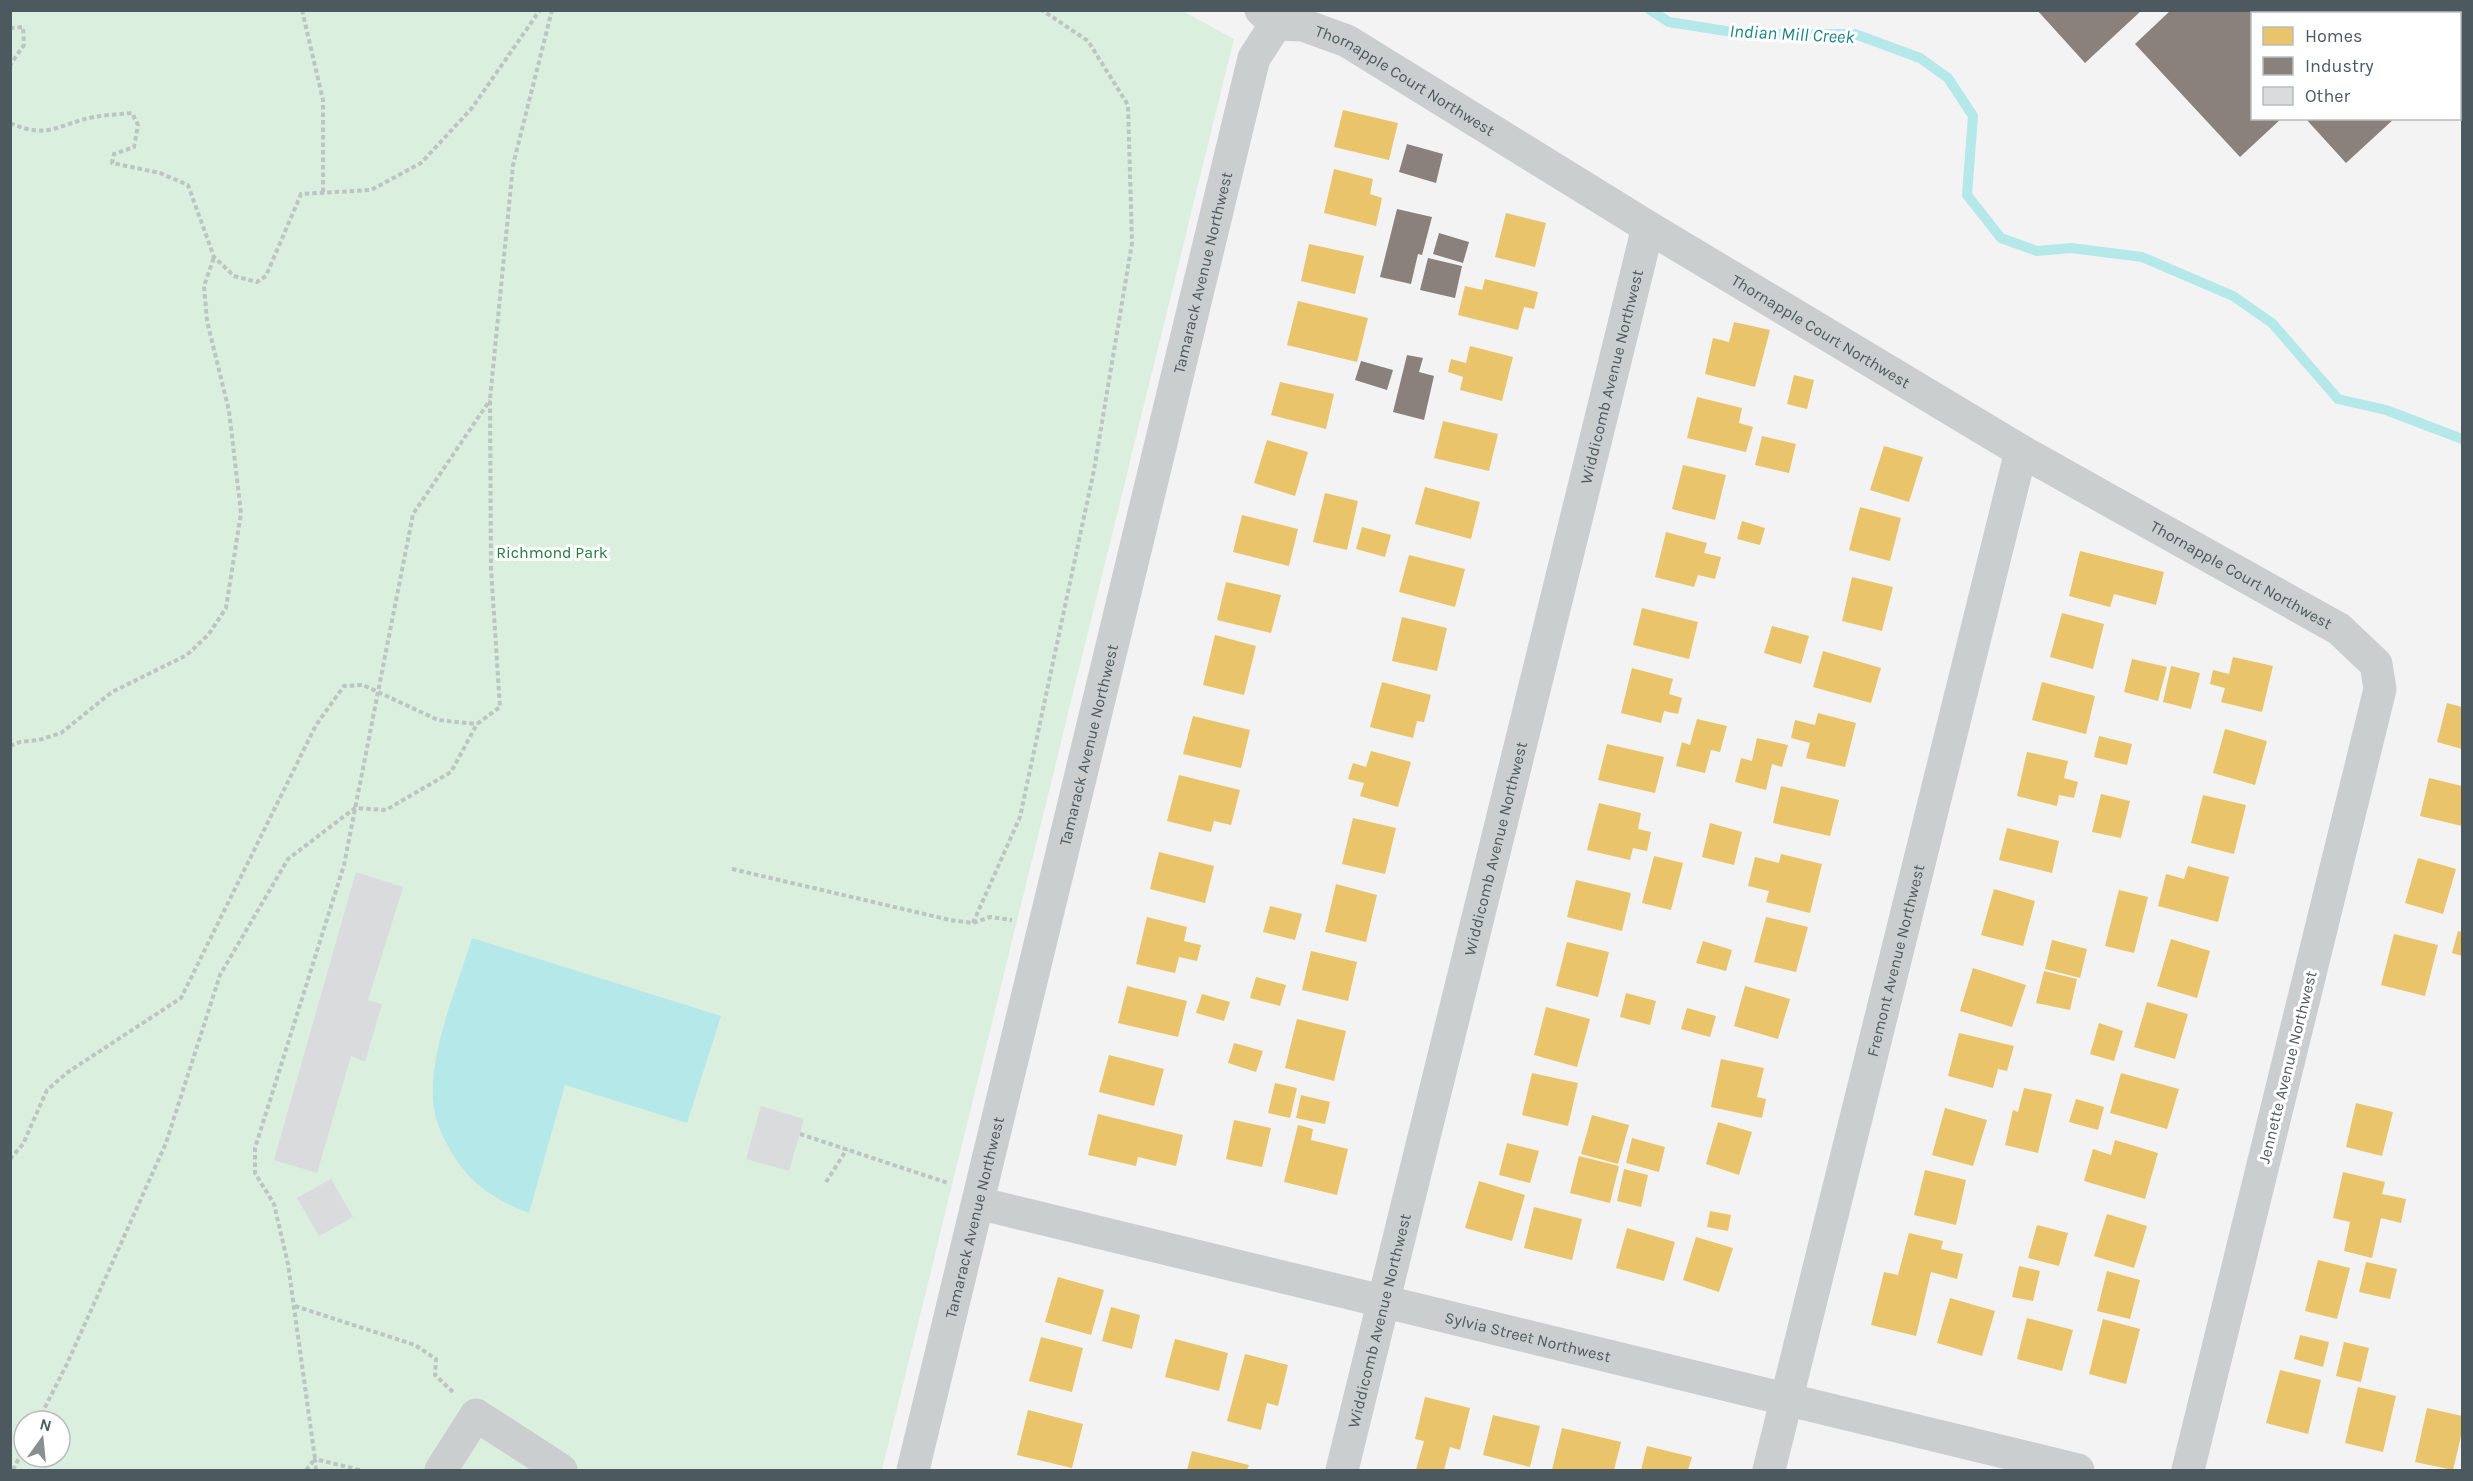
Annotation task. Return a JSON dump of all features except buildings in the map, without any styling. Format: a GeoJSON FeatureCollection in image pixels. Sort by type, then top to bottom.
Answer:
{"type":"FeatureCollection","features":[{"type":"Feature","properties":{"kind":"street","name":"Thornapple Court Northwest"},"geometry":{"type":"LineString","coordinates":[[1268,17],[1303,25],[1347,40],[1648,227],[2021,451],[2339,629],[2376,664]]}},
{"type":"Feature","properties":{"kind":"street","name":"Tamarack Avenue Northwest"},"geometry":{"type":"LineString","coordinates":[[913,1470],[1254,58],[1268,17]]}},
{"type":"Feature","properties":{"kind":"street","name":"Widdicomb Avenue Northwest"},"geometry":{"type":"LineString","coordinates":[[1342,1470],[1648,227]]}},
{"type":"Feature","properties":{"kind":"street","name":"Fremont Avenue Northwest"},"geometry":{"type":"LineString","coordinates":[[1768,1470],[2021,451]]}},
{"type":"Feature","properties":{"kind":"street","name":"Jennette Avenue Northwest"},"geometry":{"type":"LineString","coordinates":[[2188,1470],[2380,689],[2376,664]]}},
{"type":"Feature","properties":{"kind":"street","name":"Sylvia Street Northwest"},"geometry":{"type":"LineString","coordinates":[[979,1198],[1383,1301],[2078,1470]]}},
{"type":"Feature","properties":{"kind":"street"},"geometry":{"type":"LineString","coordinates":[[441,1470],[476,1415],[561,1470]]}},
{"type":"Feature","properties":{"kind":"path"},"geometry":{"type":"LineString","coordinates":[[302,10],[323,100],[323,193]]}},
{"type":"Feature","properties":{"kind":"path"},"geometry":{"type":"LineString","coordinates":[[10,123],[30,132],[54,130],[93,117],[132,113],[138,125],[134,147],[114,154],[111,163],[160,173],[188,185],[214,257],[234,276],[257,282],[266,276],[301,194],[371,190],[421,163],[472,108],[540,10]]}},
{"type":"Feature","properties":{"kind":"path"},"geometry":{"type":"LineString","coordinates":[[44,1409],[66,1366],[166,1143],[220,975],[288,858],[355,808],[386,810],[451,772],[477,724],[500,706],[490,569],[490,399],[513,165],[552,10]]}},
{"type":"Feature","properties":{"kind":"path"},"geometry":{"type":"LineString","coordinates":[[974,923],[1020,817],[1094,470],[1132,243],[1128,105],[1088,41],[1042,10]]}},
{"type":"Feature","properties":{"kind":"path"},"geometry":{"type":"LineString","coordinates":[[10,28],[23,27],[24,45],[10,65]]}},
{"type":"Feature","properties":{"kind":"path"},"geometry":{"type":"LineString","coordinates":[[10,746],[20,741],[39,741],[61,733],[82,712],[112,692],[158,672],[187,655],[209,634],[226,608],[242,513],[229,411],[207,321],[204,286],[214,257]]}},
{"type":"Feature","properties":{"kind":"path"},"geometry":{"type":"LineString","coordinates":[[316,1470],[295,1306],[274,1204],[255,1173],[255,1148],[344,865],[413,514],[490,399]]}},
{"type":"Feature","properties":{"kind":"path"},"geometry":{"type":"LineString","coordinates":[[10,1159],[23,1144],[47,1090],[68,1072],[181,998],[316,725],[344,686],[363,685],[438,720],[477,724]]}},
{"type":"Feature","properties":{"kind":"path"},"geometry":{"type":"LineString","coordinates":[[732,869],[950,920],[974,923],[990,917],[1003,917],[1044,930]]}},
{"type":"Feature","properties":{"kind":"path"},"geometry":{"type":"LineString","coordinates":[[800,1134],[979,1198]]}},
{"type":"Feature","properties":{"kind":"path"},"geometry":{"type":"LineString","coordinates":[[826,1182],[847,1149]]}},
{"type":"Feature","properties":{"kind":"path"},"geometry":{"type":"LineString","coordinates":[[295,1306],[415,1345],[436,1359],[435,1375],[476,1415]]}},
{"type":"Feature","properties":{"kind":"path"},"geometry":{"type":"LineString","coordinates":[[306,1470],[315,1459]]}},
{"type":"Feature","properties":{"kind":"path"},"geometry":{"type":"LineString","coordinates":[[315,1459],[360,1470]]}},
{"type":"Feature","properties":{"kind":"green space","name":"Richmond Park"},"geometry":{"type":"Polygon","coordinates":[[[1181,10],[1234,39],[882,1470],[11,1470],[10,11],[1181,10]]]}},
{"type":"Feature","properties":{"kind":"water"},"geometry":{"type":"Polygon","coordinates":[[[472,938],[721,1016],[687,1123],[565,1085],[529,1213],[505,1203],[475,1182],[459,1164],[446,1143],[433,1103],[436,1056],[472,938]]]}},
{"type":"Feature","properties":{"kind":"waterway","name":"Indian Mill Creek"},"geometry":{"type":"LineString","coordinates":[[1650,10],[1669,22],[1745,34],[1855,34],[1920,58],[1948,78],[1973,116],[1967,195],[2001,238],[2037,251],[2071,248],[2142,257],[2233,296],[2272,323],[2338,399],[2386,410],[2462,439]]}}]}
